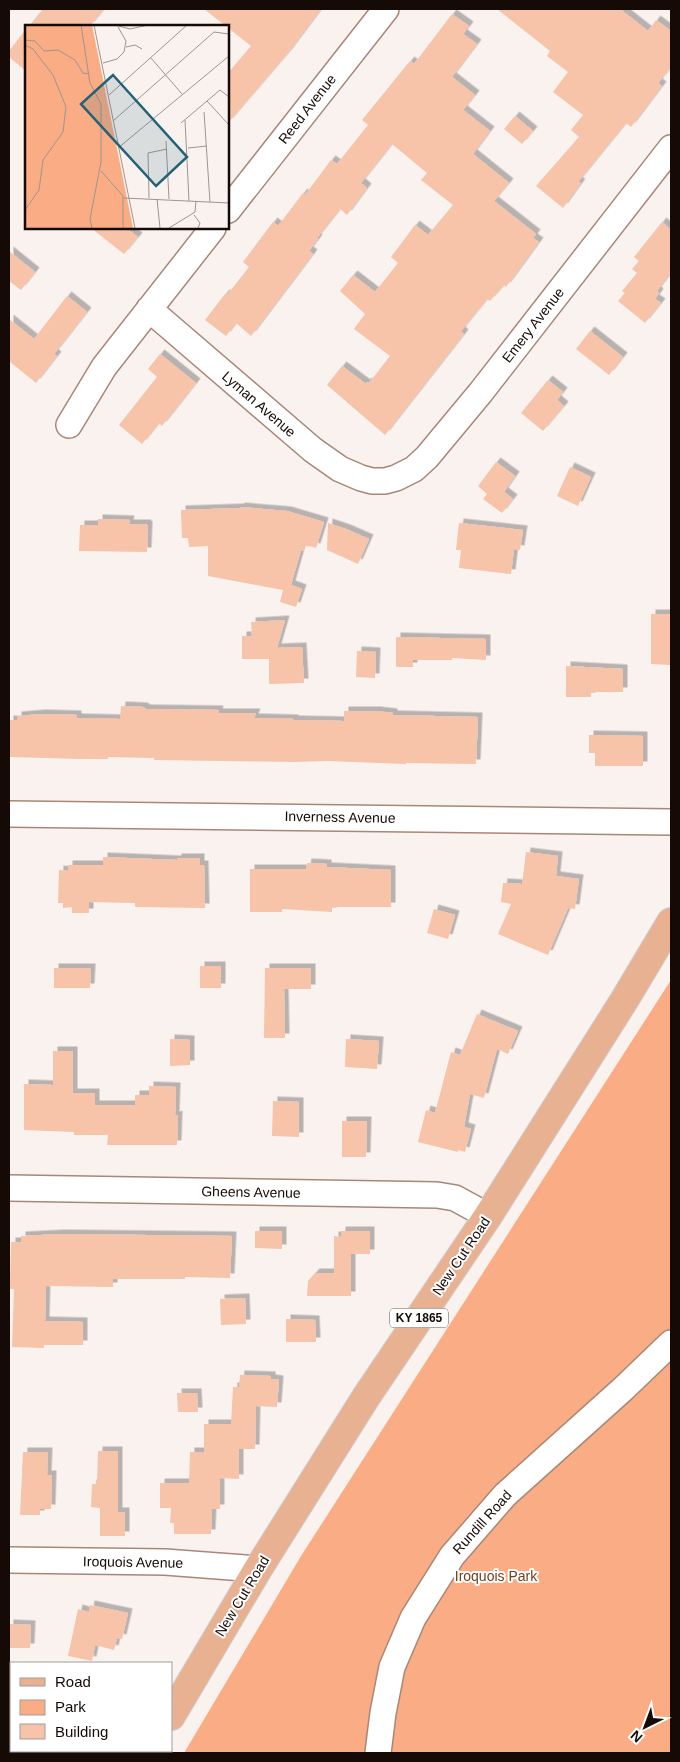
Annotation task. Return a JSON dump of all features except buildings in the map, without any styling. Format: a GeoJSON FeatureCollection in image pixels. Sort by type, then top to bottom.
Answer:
{"type":"FeatureCollection","features":[{"type":"Feature","properties":{"kind":"main road","name":"New Cut Road"},"geometry":{"type":"LineString","coordinates":[[172,1714],[258,1569],[366,1397],[488,1216],[625,999],[671,922]]}},
{"type":"Feature","properties":{"kind":"street","name":"Reed Avenue"},"geometry":{"type":"LineString","coordinates":[[229,209],[386,9]]}},
{"type":"Feature","properties":{"kind":"street","name":"Emery Avenue"},"geometry":{"type":"LineString","coordinates":[[378,481],[396,478],[414,469],[427,457],[487,384],[671,148]]}},
{"type":"Feature","properties":{"kind":"street"},"geometry":{"type":"LineString","coordinates":[[69,425],[104,366],[212,229]]}},
{"type":"Feature","properties":{"kind":"street","name":"Lyman Avenue"},"geometry":{"type":"LineString","coordinates":[[149,309],[313,450],[340,469],[361,478],[378,481]]}},
{"type":"Feature","properties":{"kind":"street","name":"Inverness Avenue"},"geometry":{"type":"LineString","coordinates":[[9,814],[671,822]]}},
{"type":"Feature","properties":{"kind":"street","name":"Gheens Avenue"},"geometry":{"type":"LineString","coordinates":[[9,1188],[436,1195],[455,1198],[488,1216]]}},
{"type":"Feature","properties":{"kind":"street","name":"Rundill Road"},"geometry":{"type":"LineString","coordinates":[[378,1753],[392,1667],[413,1618],[452,1556],[505,1495],[623,1390],[671,1343]]}},
{"type":"Feature","properties":{"kind":"street","name":"Iroquois Avenue"},"geometry":{"type":"LineString","coordinates":[[9,1560],[165,1562],[258,1569]]}},
{"type":"Feature","properties":{"kind":"green space","name":"Iroquois Park"},"geometry":{"type":"Polygon","coordinates":[[[671,980],[671,1753],[184,1753],[301,1556],[671,980]]]}}]}
